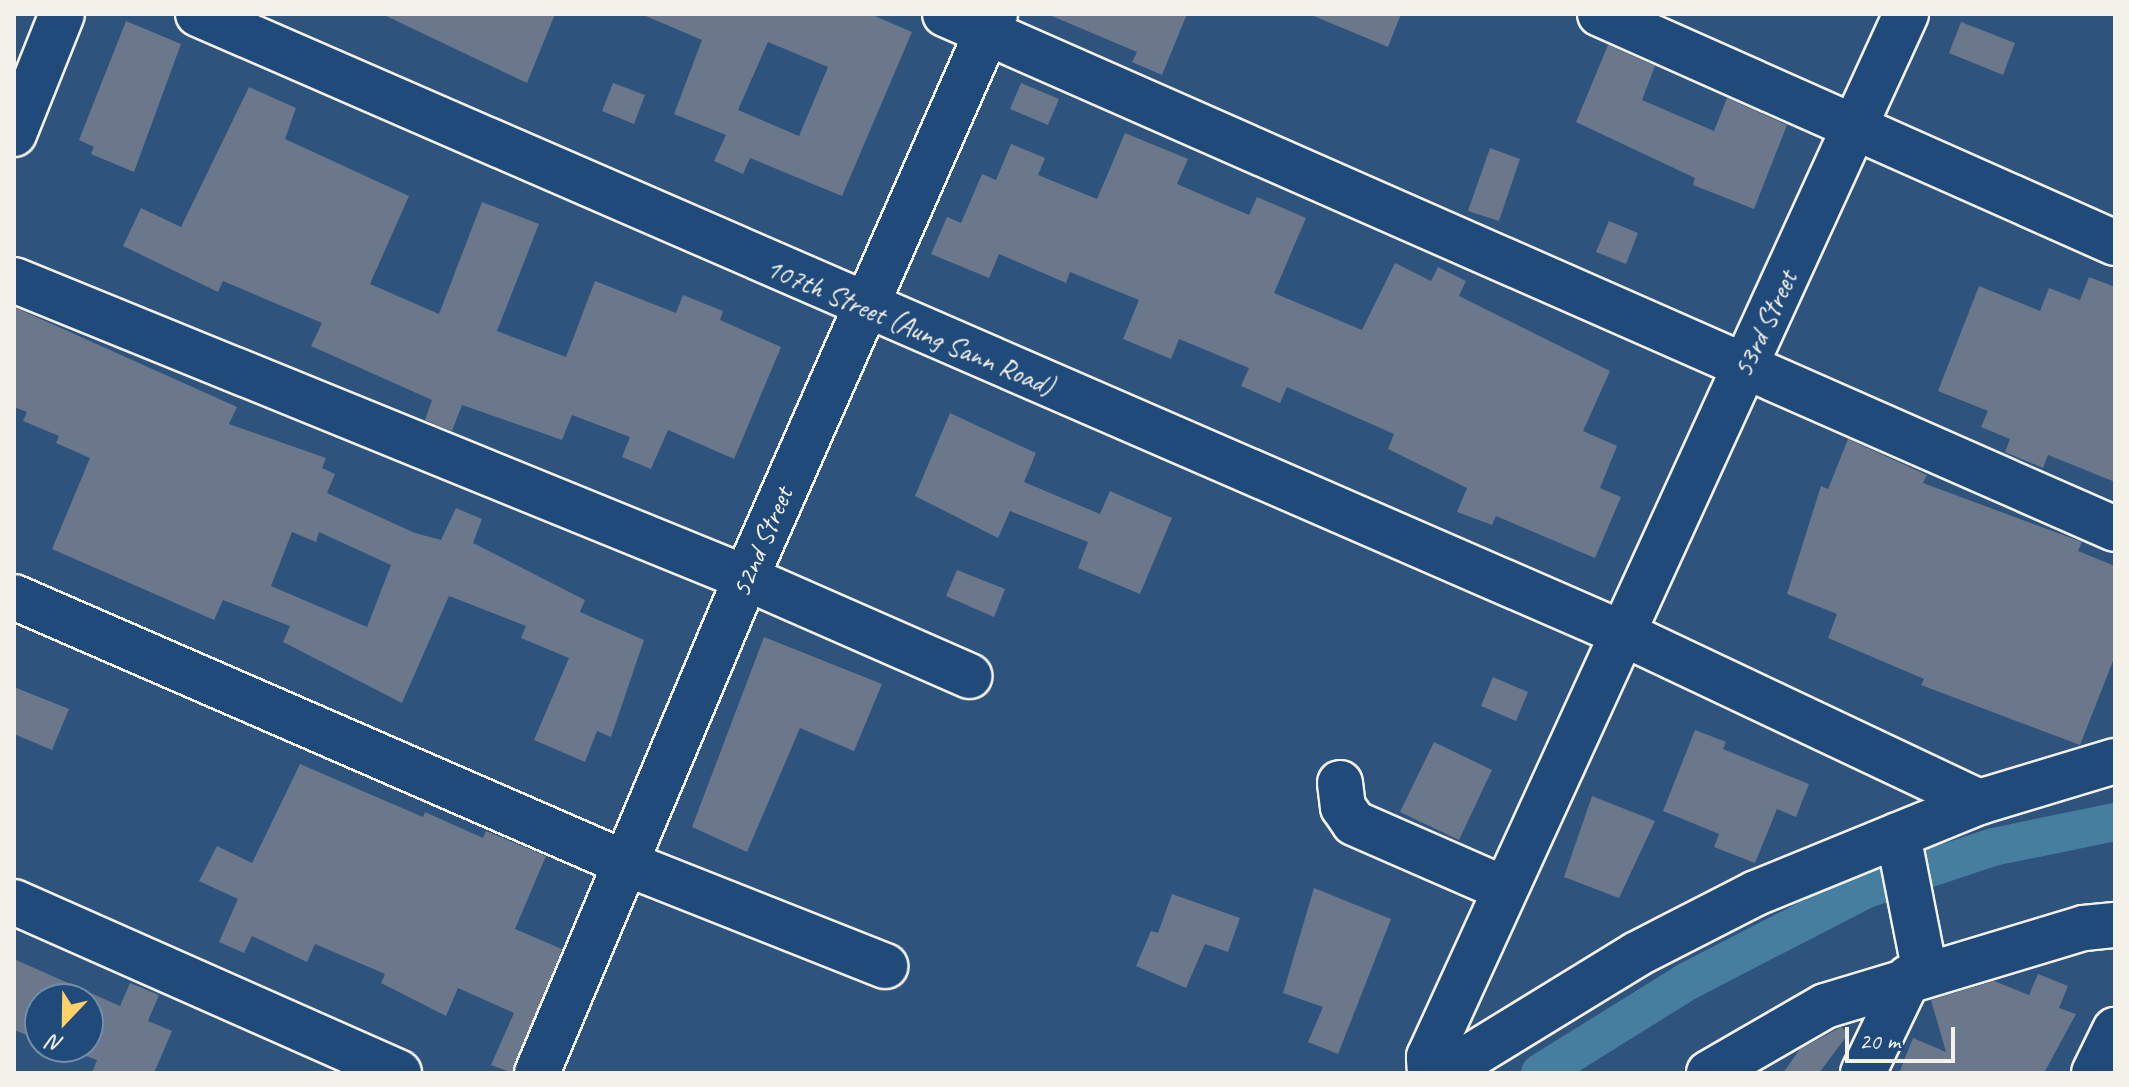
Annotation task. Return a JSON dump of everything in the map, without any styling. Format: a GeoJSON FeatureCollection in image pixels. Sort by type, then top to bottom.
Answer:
{"type":"FeatureCollection","features":[{"type":"Feature","properties":{"kind":"street"},"geometry":{"type":"LineString","coordinates":[[14,134],[62,14]]}},
{"type":"Feature","properties":{"kind":"street","name":"107th Street (Aung Sann Road)"},"geometry":{"type":"LineString","coordinates":[[198,14],[864,308],[1624,634],[1979,802]]}},
{"type":"Feature","properties":{"kind":"street"},"geometry":{"type":"LineString","coordinates":[[945,14],[991,23],[1746,367],[2115,529]]}},
{"type":"Feature","properties":{"kind":"street"},"geometry":{"type":"LineString","coordinates":[[1600,14],[1857,125],[2115,243]]}},
{"type":"Feature","properties":{"kind":"street","name":"53rd Street"},"geometry":{"type":"LineString","coordinates":[[1430,1073],[1429,1057],[1906,14]]}},
{"type":"Feature","properties":{"kind":"street","name":"52nd Street"},"geometry":{"type":"LineString","coordinates":[[537,1073],[746,578],[991,23]]}},
{"type":"Feature","properties":{"kind":"street"},"geometry":{"type":"LineString","coordinates":[[14,280],[746,578],[969,676]]}},
{"type":"Feature","properties":{"kind":"street"},"geometry":{"type":"LineString","coordinates":[[14,597],[625,863],[885,966]]}},
{"type":"Feature","properties":{"kind":"street"},"geometry":{"type":"LineString","coordinates":[[1443,1073],[1637,954],[1756,893],[1902,847],[1979,802],[2115,761]]}},
{"type":"Feature","properties":{"kind":"street"},"geometry":{"type":"LineString","coordinates":[[1340,783],[1343,807],[1354,823],[1505,889]]}},
{"type":"Feature","properties":{"kind":"street"},"geometry":{"type":"LineString","coordinates":[[1863,1073],[1918,963],[1902,847]]}},
{"type":"Feature","properties":{"kind":"street"},"geometry":{"type":"LineString","coordinates":[[14,902],[399,1073]]}},
{"type":"Feature","properties":{"kind":"street"},"geometry":{"type":"LineString","coordinates":[[1709,1073],[1825,1006],[1918,963],[2115,925]]}},
{"type":"Feature","properties":{"kind":"street"},"geometry":{"type":"LineString","coordinates":[[2094,1073],[2115,1030]]}},
{"type":"Feature","properties":{"kind":"building"},"geometry":{"type":"Polygon","coordinates":[[[382,14],[555,14],[527,83],[382,14]]]}},
{"type":"Feature","properties":{"kind":"building"},"geometry":{"type":"Polygon","coordinates":[[[641,14],[870,14],[912,32],[842,196],[750,158],[743,174],[714,161],[726,135],[674,114],[702,40],[641,14]],[[768,42],[738,110],[799,136],[828,67],[768,42]]]}},
{"type":"Feature","properties":{"kind":"building"},"geometry":{"type":"Polygon","coordinates":[[[1047,14],[1187,14],[1162,75],[1132,62],[1137,52],[1047,14]]]}},
{"type":"Feature","properties":{"kind":"building"},"geometry":{"type":"Polygon","coordinates":[[[1309,14],[1401,14],[1388,47],[1309,14]]]}},
{"type":"Feature","properties":{"kind":"building"},"geometry":{"type":"Polygon","coordinates":[[[126,21],[181,44],[134,172],[91,154],[94,147],[79,140],[126,21]]]}},
{"type":"Feature","properties":{"kind":"building"},"geometry":{"type":"Polygon","coordinates":[[[1961,22],[2015,43],[2003,75],[1949,53],[1961,22]]]}},
{"type":"Feature","properties":{"kind":"building"},"geometry":{"type":"Polygon","coordinates":[[[1608,45],[1655,66],[1642,100],[1714,131],[1727,98],[1787,125],[1754,209],[1693,185],[1695,178],[1576,122],[1608,45]]]}},
{"type":"Feature","properties":{"kind":"building"},"geometry":{"type":"Polygon","coordinates":[[[613,83],[645,95],[634,124],[602,111],[613,83]]]}},
{"type":"Feature","properties":{"kind":"building"},"geometry":{"type":"Polygon","coordinates":[[[1021,83],[1059,99],[1048,125],[1010,109],[1021,83]]]}},
{"type":"Feature","properties":{"kind":"building"},"geometry":{"type":"Polygon","coordinates":[[[249,87],[296,108],[285,139],[409,196],[370,284],[439,314],[482,202],[539,224],[497,331],[566,357],[595,281],[676,313],[683,295],[723,311],[720,320],[781,347],[734,459],[668,430],[651,469],[622,457],[630,437],[572,415],[562,440],[462,405],[452,431],[425,420],[432,400],[311,346],[322,323],[223,281],[218,292],[123,246],[141,208],[181,227],[249,87]]]}},
{"type":"Feature","properties":{"kind":"building"},"geometry":{"type":"Polygon","coordinates":[[[1125,133],[1188,159],[1177,184],[1249,215],[1257,197],[1306,218],[1274,293],[1362,330],[1395,263],[1431,281],[1438,267],[1466,281],[1459,296],[1610,371],[1583,431],[1617,446],[1600,488],[1621,497],[1595,558],[1496,516],[1492,525],[1457,512],[1467,488],[1388,449],[1394,434],[1287,387],[1280,403],[1241,386],[1249,368],[1179,339],[1171,359],[1123,339],[1139,300],[1070,272],[1066,283],[999,254],[989,278],[931,254],[947,217],[961,223],[982,174],[996,180],[1011,144],[1045,158],[1038,175],[1097,199],[1125,133]]]}},
{"type":"Feature","properties":{"kind":"building"},"geometry":{"type":"Polygon","coordinates":[[[1490,148],[1520,159],[1499,221],[1468,211],[1490,148]]]}},
{"type":"Feature","properties":{"kind":"building"},"geometry":{"type":"Polygon","coordinates":[[[1609,221],[1638,233],[1626,264],[1596,252],[1609,221]]]}},
{"type":"Feature","properties":{"kind":"building"},"geometry":{"type":"Polygon","coordinates":[[[2089,277],[2115,287],[2115,482],[2048,455],[2043,468],[2005,452],[2010,439],[1981,427],[1988,411],[1938,391],[1979,286],[2040,311],[2049,288],[2080,300],[2089,277]]]}},
{"type":"Feature","properties":{"kind":"building"},"geometry":{"type":"Polygon","coordinates":[[[14,307],[237,407],[229,424],[326,458],[322,468],[335,474],[327,493],[415,533],[441,540],[456,508],[482,519],[473,543],[585,600],[580,612],[644,640],[611,737],[597,731],[585,762],[534,740],[569,658],[521,638],[526,626],[449,596],[402,703],[283,642],[290,626],[223,600],[214,620],[52,549],[90,458],[56,443],[59,436],[23,421],[27,412],[14,407],[14,307]],[[292,532],[271,586],[367,627],[391,565],[319,532],[316,542],[292,532]]]}},
{"type":"Feature","properties":{"kind":"building"},"geometry":{"type":"Polygon","coordinates":[[[950,413],[1036,453],[1024,482],[1100,514],[1110,491],[1172,518],[1140,594],[1078,568],[1088,542],[1010,511],[998,538],[915,496],[950,413]]]}},
{"type":"Feature","properties":{"kind":"building"},"geometry":{"type":"Polygon","coordinates":[[[1848,439],[1927,475],[1923,483],[2082,542],[2078,551],[2115,566],[2115,656],[2080,745],[1921,685],[1924,679],[1828,638],[1837,614],[1787,594],[1821,486],[1828,489],[1848,439]]]}},
{"type":"Feature","properties":{"kind":"building"},"geometry":{"type":"Polygon","coordinates":[[[957,570],[1005,589],[994,617],[946,596],[957,570]]]}},
{"type":"Feature","properties":{"kind":"building"},"geometry":{"type":"Polygon","coordinates":[[[764,637],[882,684],[854,751],[800,728],[747,852],[692,827],[764,637]]]}},
{"type":"Feature","properties":{"kind":"building"},"geometry":{"type":"Polygon","coordinates":[[[1493,677],[1528,692],[1516,721],[1481,706],[1493,677]]]}},
{"type":"Feature","properties":{"kind":"building"},"geometry":{"type":"Polygon","coordinates":[[[14,687],[69,709],[52,750],[14,734],[14,687]]]}},
{"type":"Feature","properties":{"kind":"building"},"geometry":{"type":"Polygon","coordinates":[[[1695,730],[1726,742],[1723,749],[1809,784],[1796,817],[1777,809],[1755,863],[1714,847],[1719,834],[1663,811],[1695,730]]]}},
{"type":"Feature","properties":{"kind":"building"},"geometry":{"type":"Polygon","coordinates":[[[1434,742],[1492,770],[1459,840],[1400,812],[1434,742]]]}},
{"type":"Feature","properties":{"kind":"building"},"geometry":{"type":"Polygon","coordinates":[[[300,764],[423,817],[425,812],[483,838],[486,831],[546,856],[515,929],[562,949],[513,1073],[491,1065],[514,1013],[458,988],[446,1016],[381,983],[385,974],[315,944],[307,962],[252,936],[244,953],[219,942],[238,899],[199,881],[217,846],[252,863],[300,764]]]}},
{"type":"Feature","properties":{"kind":"building"},"geometry":{"type":"Polygon","coordinates":[[[1592,796],[1655,821],[1619,898],[1564,877],[1592,796]]]}},
{"type":"Feature","properties":{"kind":"building"},"geometry":{"type":"Polygon","coordinates":[[[1314,888],[1391,919],[1338,1054],[1308,1042],[1323,1007],[1283,993],[1314,888]]]}},
{"type":"Feature","properties":{"kind":"building"},"geometry":{"type":"Polygon","coordinates":[[[1172,894],[1240,918],[1228,952],[1205,944],[1186,988],[1136,966],[1151,931],[1158,933],[1172,894]]]}},
{"type":"Feature","properties":{"kind":"building"},"geometry":{"type":"Polygon","coordinates":[[[14,959],[68,983],[24,983],[24,1034],[14,1030],[14,959]]]}},
{"type":"Feature","properties":{"kind":"building"},"geometry":{"type":"Polygon","coordinates":[[[2038,974],[2068,986],[2059,1008],[2076,1014],[2044,1073],[1899,1073],[1913,1038],[1946,1052],[1931,1000],[1994,981],[2029,995],[2038,974]]]}},
{"type":"Feature","properties":{"kind":"building"},"geometry":{"type":"Polygon","coordinates":[[[130,983],[159,995],[148,1021],[172,1031],[154,1073],[92,1073],[96,1063],[104,1063],[104,999],[120,1006],[130,983]]]}},
{"type":"Feature","properties":{"kind":"building"},"geometry":{"type":"Polygon","coordinates":[[[1841,1027],[1849,1033],[1819,1073],[1783,1073],[1800,1049],[1841,1027]]]}},
{"type":"Feature","properties":{"kind":"waterway"},"geometry":{"type":"LineString","coordinates":[[1540,1073],[1686,982],[1864,890],[1993,847],[2115,822]]}}]}
